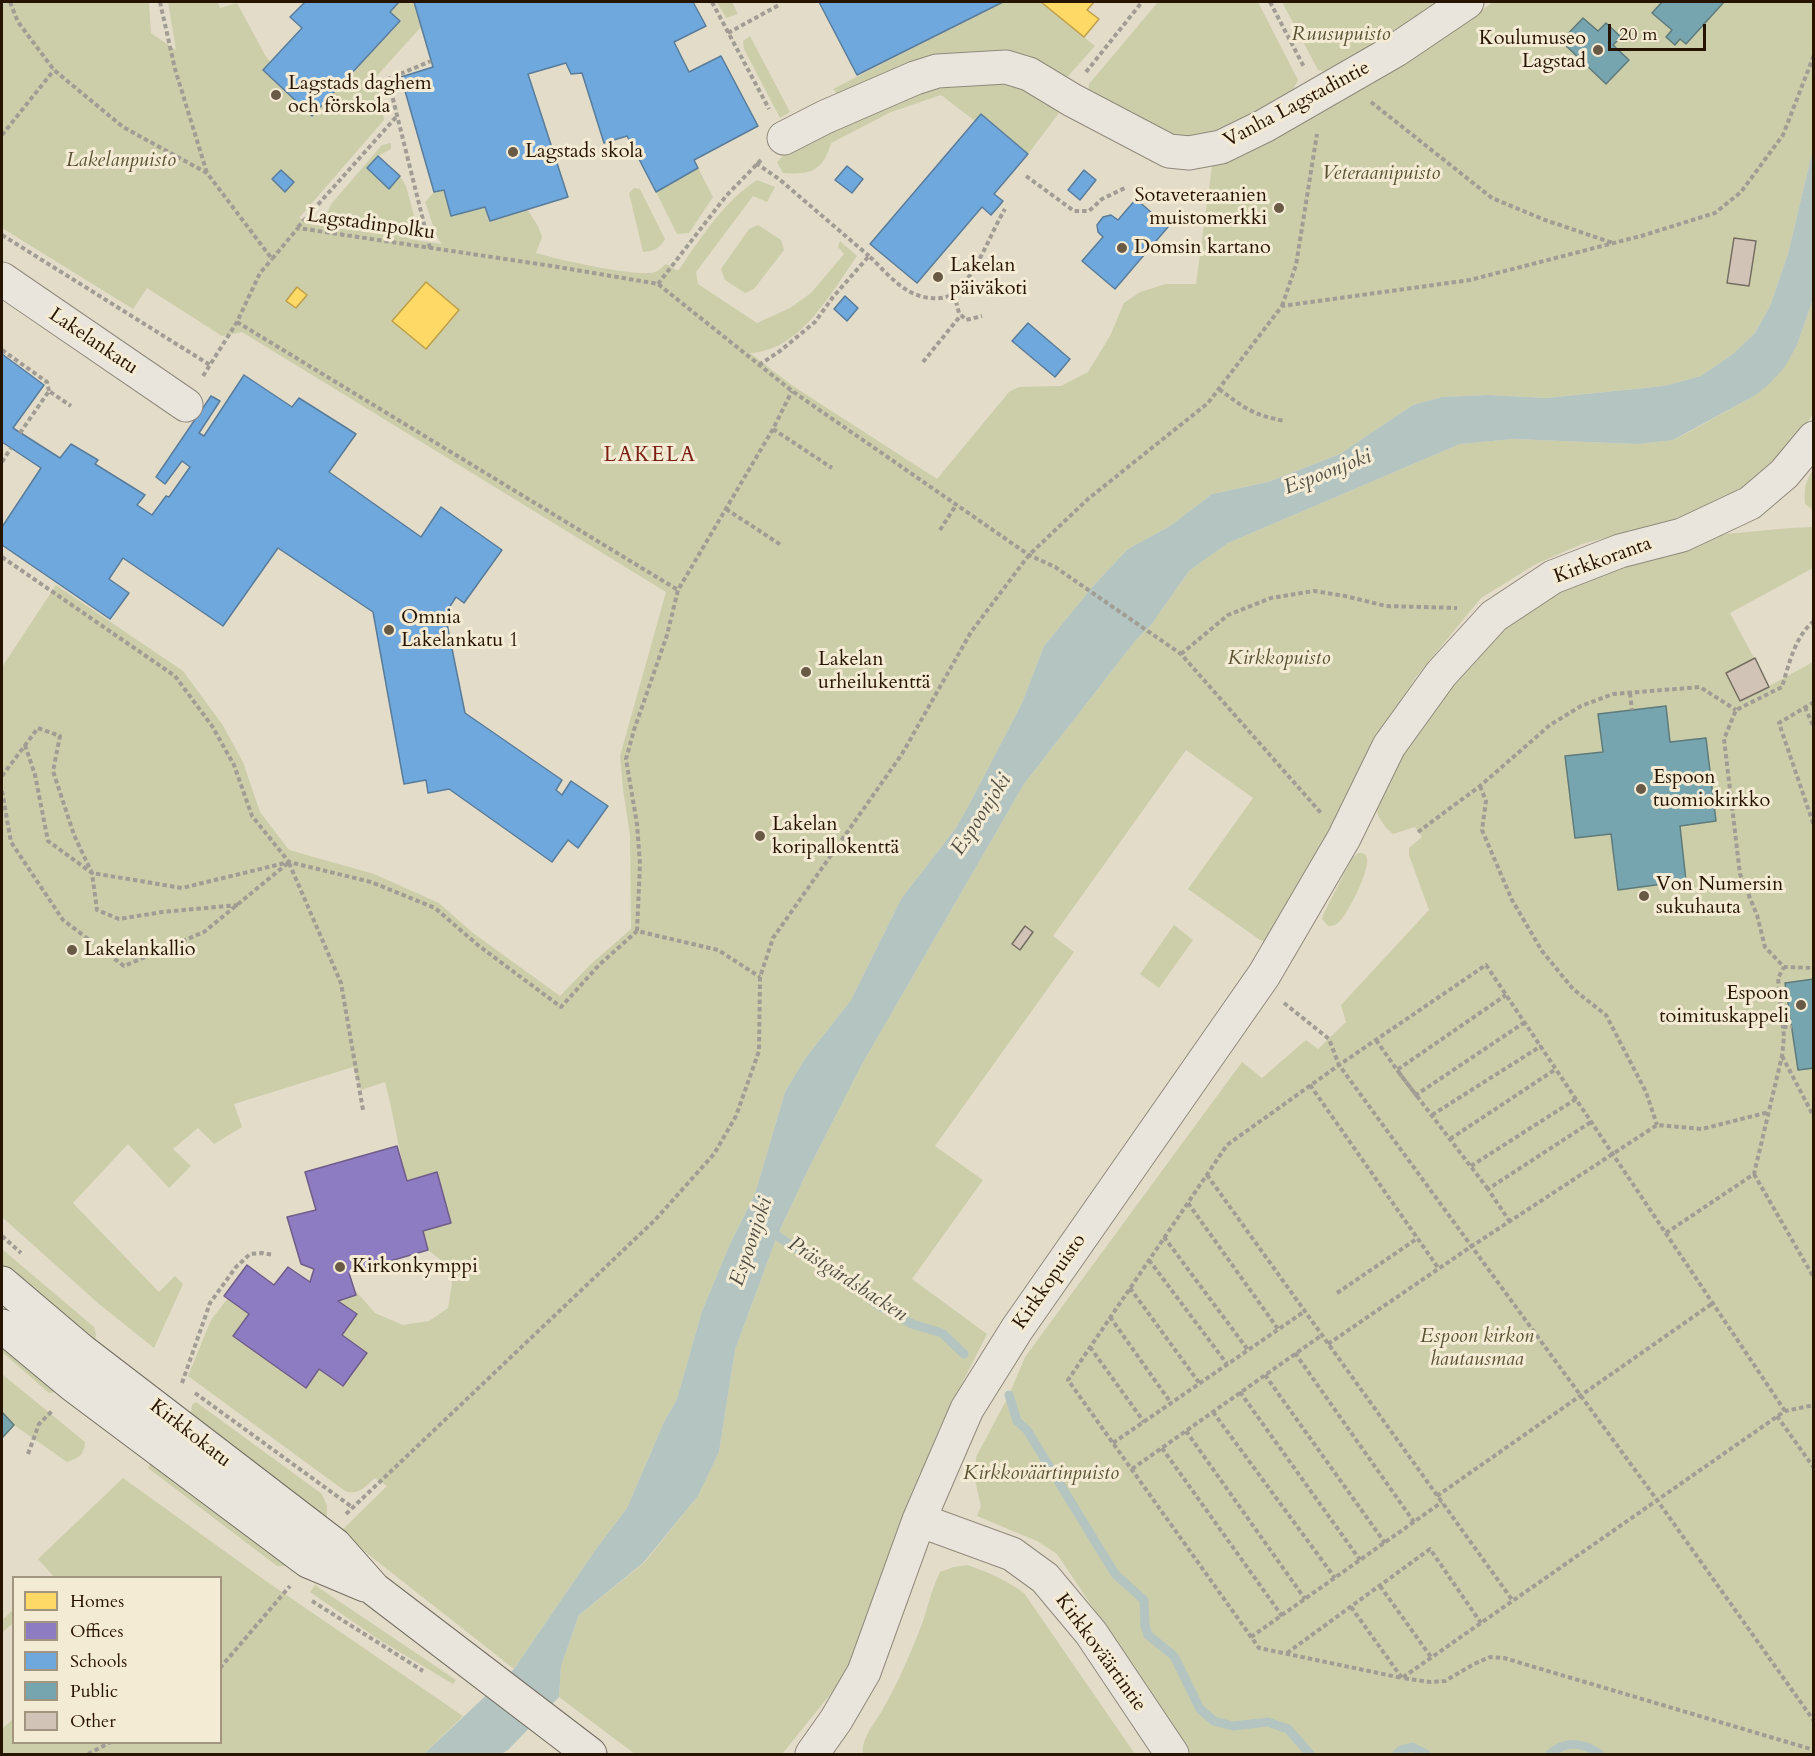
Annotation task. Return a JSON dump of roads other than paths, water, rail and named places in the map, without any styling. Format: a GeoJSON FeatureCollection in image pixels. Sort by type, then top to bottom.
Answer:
{"type":"FeatureCollection","features":[{"type":"Feature","properties":{"kind":"street","name":"Vanha Lagstadintie"},"geometry":{"type":"LineString","coordinates":[[784,138],[915,78],[938,71],[1006,67],[1029,74],[1169,151],[1189,153],[1221,147],[1332,88],[1396,50],[1467,2]]}},
{"type":"Feature","properties":{"kind":"street","name":"Lakelankatu"},"geometry":{"type":"LineString","coordinates":[[2,279],[186,405]]}},
{"type":"Feature","properties":{"kind":"street","name":"Kirkkoranta"},"geometry":{"type":"LineString","coordinates":[[1344,838],[1389,746],[1441,674],[1494,616],[1553,577],[1620,552],[1682,535],[1750,504],[1784,474],[1814,438]]}},
{"type":"Feature","properties":{"kind":"street","name":"Kirkkopuisto"},"geometry":{"type":"LineString","coordinates":[[812,1755],[864,1672],[919,1520],[967,1409],[1017,1329],[1264,975],[1344,838]]}},
{"type":"Feature","properties":{"kind":"street","name":"Kirkkokatu"},"geometry":{"type":"LineString","coordinates":[[2,1283],[82,1351],[334,1545],[375,1589],[578,1745]]}},
{"type":"Feature","properties":{"kind":"street","name":"Kirkkokatu"},"geometry":{"type":"LineString","coordinates":[[2,1326],[73,1385],[308,1561],[375,1589]]}},
{"type":"Feature","properties":{"kind":"street","name":"Kirkkoväärtintie"},"geometry":{"type":"LineString","coordinates":[[919,1520],[1012,1554],[1045,1578],[1091,1633],[1172,1755]]}},
{"type":"Feature","properties":{"kind":"water","name":"Espoonjoki"},"geometry":{"type":"Polygon","coordinates":[[[1813,149],[1813,299],[1797,345],[1784,368],[1754,396],[1673,440],[1638,444],[1513,439],[1460,444],[1228,543],[1189,571],[1151,625],[1135,641],[1024,784],[861,1066],[777,1236],[735,1350],[719,1452],[698,1496],[643,1563],[579,1615],[561,1666],[559,1697],[508,1750],[501,1754],[424,1754],[514,1669],[596,1549],[627,1508],[664,1422],[677,1399],[702,1311],[730,1244],[755,1194],[785,1092],[804,1060],[851,1000],[901,899],[956,828],[1022,703],[1044,646],[1094,585],[1128,549],[1170,526],[1212,494],[1268,482],[1340,454],[1413,405],[1442,397],[1487,395],[1546,398],[1664,386],[1701,376],[1733,354],[1755,333],[1770,306],[1788,254],[1813,149]]]}},
{"type":"Feature","properties":{"kind":"waterway","name":"Prästgårdsbacken"},"geometry":{"type":"LineString","coordinates":[[768,1230],[827,1269],[843,1276],[876,1304],[912,1324],[942,1333],[964,1354]]}},
{"type":"Feature","properties":{"kind":"waterway","name":"Prästgårdsbacken"},"geometry":{"type":"LineString","coordinates":[[1009,1395],[1017,1421],[1027,1430],[1115,1574],[1144,1600],[1145,1626],[1148,1635],[1174,1656],[1200,1709],[1214,1721],[1233,1726],[1268,1722],[1288,1729],[1310,1754]]}},
{"type":"Feature","properties":{"kind":"waterway","name":"Prästgårdsbacken"},"geometry":{"type":"LineString","coordinates":[[1550,1754],[1562,1746],[1574,1744],[1587,1747],[1600,1754]]}},
{"type":"Feature","properties":{"kind":"waterway","name":"Prästgårdsbacken"},"geometry":{"type":"LineString","coordinates":[[1397,1754],[1401,1750],[1412,1747],[1426,1754]]}},
{"type":"Feature","properties":{"kind":"place","name":"Koulumuseo Lagstad"},"geometry":{"type":"Point","coordinates":[1598,50]}},
{"type":"Feature","properties":{"kind":"place","name":"Lagstads daghem och förskola"},"geometry":{"type":"Point","coordinates":[276,95]}},
{"type":"Feature","properties":{"kind":"place","name":"Lagstads skola"},"geometry":{"type":"Point","coordinates":[513,152]}},
{"type":"Feature","properties":{"kind":"place","name":"Sotaveteraanien muistomerkki"},"geometry":{"type":"Point","coordinates":[1279,208]}},
{"type":"Feature","properties":{"kind":"place","name":"Domsin kartano"},"geometry":{"type":"Point","coordinates":[1122,248]}},
{"type":"Feature","properties":{"kind":"place","name":"Lakelan päiväkoti"},"geometry":{"type":"Point","coordinates":[938,277]}},
{"type":"Feature","properties":{"kind":"place","name":"Omnia Lakelankatu 1"},"geometry":{"type":"Point","coordinates":[389,630]}},
{"type":"Feature","properties":{"kind":"place","name":"Lakelan urheilukenttä"},"geometry":{"type":"Point","coordinates":[806,672]}},
{"type":"Feature","properties":{"kind":"place","name":"Espoon tuomiokirkko"},"geometry":{"type":"Point","coordinates":[1641,789]}},
{"type":"Feature","properties":{"kind":"place","name":"Lakelan koripallokenttä"},"geometry":{"type":"Point","coordinates":[760,836]}},
{"type":"Feature","properties":{"kind":"place","name":"Von Numersin sukuhauta"},"geometry":{"type":"Point","coordinates":[1644,896]}},
{"type":"Feature","properties":{"kind":"place","name":"Lakelankallio"},"geometry":{"type":"Point","coordinates":[72,950]}},
{"type":"Feature","properties":{"kind":"place","name":"Espoon toimituskappeli"},"geometry":{"type":"Point","coordinates":[1801,1005]}},
{"type":"Feature","properties":{"kind":"place","name":"Kirkonkymppi"},"geometry":{"type":"Point","coordinates":[340,1267]}},
{"type":"Feature","properties":{"kind":"district","name":"LAKELA"},"geometry":{"type":"Point","coordinates":[650,456]}},
{"type":"Feature","properties":{"kind":"park label","name":"Ruusupuisto"},"geometry":{"type":"Point","coordinates":[1341,35]}},
{"type":"Feature","properties":{"kind":"park label","name":"Lakelanpuisto"},"geometry":{"type":"Point","coordinates":[121,161]}},
{"type":"Feature","properties":{"kind":"park label","name":"Veteraanipuisto"},"geometry":{"type":"Point","coordinates":[1381,174]}},
{"type":"Feature","properties":{"kind":"park label","name":"Espoon kirkon hautausmaa"},"geometry":{"type":"Point","coordinates":[1477,1348]}},
{"type":"Feature","properties":{"kind":"park label","name":"Kirkkoväärtinpuisto"},"geometry":{"type":"Point","coordinates":[1041,1474]}}]}
